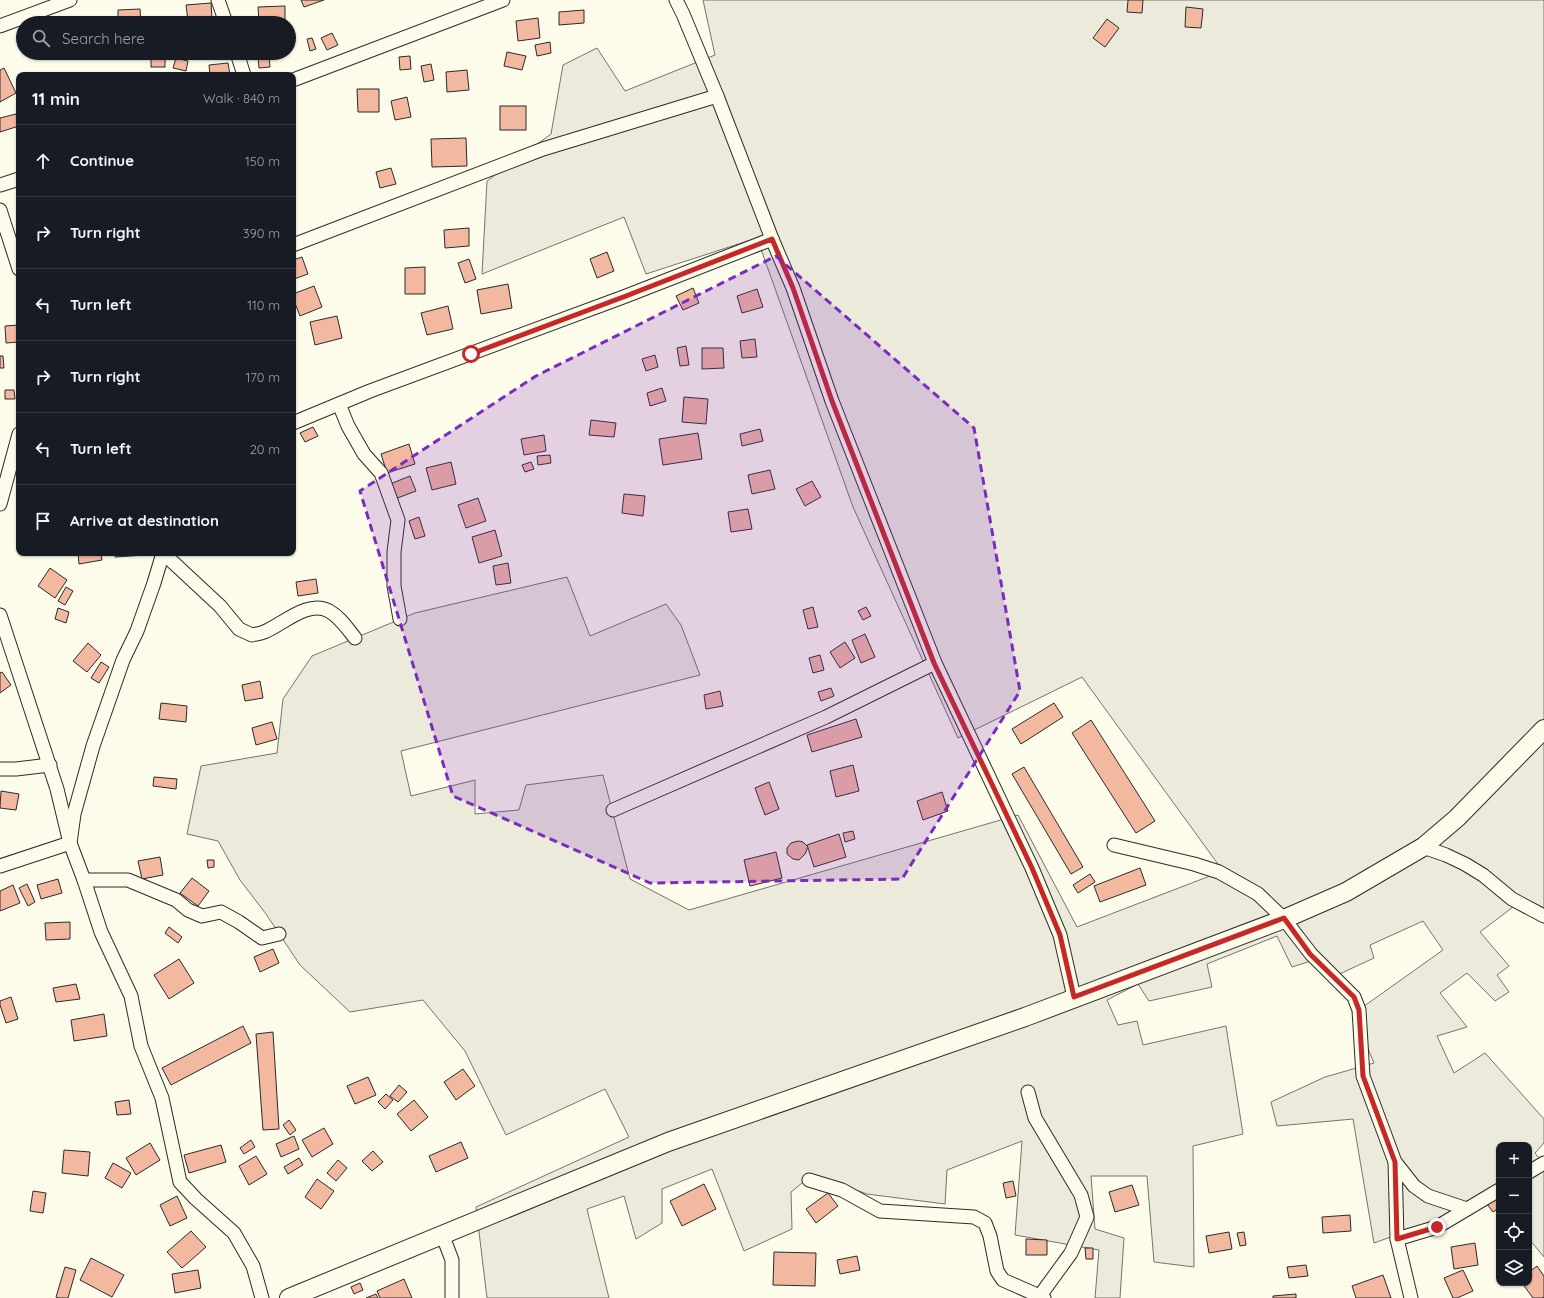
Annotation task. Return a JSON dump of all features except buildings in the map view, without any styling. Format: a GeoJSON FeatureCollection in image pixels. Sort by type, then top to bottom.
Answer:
{"type":"FeatureCollection","features":[{"type":"Feature","properties":{"kind":"main road"},"geometry":{"type":"LineString","coordinates":[[288,1298],[668,1142],[1025,1017],[1284,918],[1346,892],[1423,847],[1457,818],[1544,729]]}},
{"type":"Feature","properties":{"kind":"street"},"geometry":{"type":"LineString","coordinates":[[27,16],[70,0]]}},
{"type":"Feature","properties":{"kind":"street"},"geometry":{"type":"LineString","coordinates":[[218,0],[224,16]]}},
{"type":"Feature","properties":{"kind":"street"},"geometry":{"type":"LineString","coordinates":[[296,79],[503,0]]}},
{"type":"Feature","properties":{"kind":"street"},"geometry":{"type":"LineString","coordinates":[[676,0],[684,14],[772,239],[793,288],[832,401],[934,663],[1038,881],[1060,935],[1074,997]]}},
{"type":"Feature","properties":{"kind":"street"},"geometry":{"type":"LineString","coordinates":[[0,26],[16,20]]}},
{"type":"Feature","properties":{"kind":"street"},"geometry":{"type":"LineString","coordinates":[[239,60],[243,72]]}},
{"type":"Feature","properties":{"kind":"street"},"geometry":{"type":"LineString","coordinates":[[296,244],[543,149],[717,96]]}},
{"type":"Feature","properties":{"kind":"street"},"geometry":{"type":"LineString","coordinates":[[0,185],[16,180]]}},
{"type":"Feature","properties":{"kind":"street"},"geometry":{"type":"LineString","coordinates":[[0,210],[16,260]]}},
{"type":"Feature","properties":{"kind":"street"},"geometry":{"type":"LineString","coordinates":[[296,422],[338,404],[626,296],[772,239]]}},
{"type":"Feature","properties":{"kind":"street"},"geometry":{"type":"LineString","coordinates":[[338,404],[348,426],[364,454],[381,473],[398,520],[394,552],[394,586],[400,619]]}},
{"type":"Feature","properties":{"kind":"street"},"geometry":{"type":"LineString","coordinates":[[0,504],[16,445]]}},
{"type":"Feature","properties":{"kind":"street"},"geometry":{"type":"LineString","coordinates":[[70,843],[74,814],[93,746],[123,660],[137,631],[162,556]]}},
{"type":"Feature","properties":{"kind":"street"},"geometry":{"type":"LineString","coordinates":[[166,556],[220,606],[239,629],[252,635],[263,633],[297,614],[316,607],[328,611],[340,620],[355,638]]}},
{"type":"Feature","properties":{"kind":"street"},"geometry":{"type":"LineString","coordinates":[[0,615],[50,765],[70,843],[101,932],[131,996],[141,1046],[162,1098],[180,1182],[234,1234],[254,1266],[262,1298]]}},
{"type":"Feature","properties":{"kind":"street"},"geometry":{"type":"LineString","coordinates":[[613,810],[826,717],[934,663]]}},
{"type":"Feature","properties":{"kind":"street"},"geometry":{"type":"LineString","coordinates":[[0,769],[16,769],[50,765]]}},
{"type":"Feature","properties":{"kind":"street"},"geometry":{"type":"LineString","coordinates":[[0,866],[70,843]]}},
{"type":"Feature","properties":{"kind":"street"},"geometry":{"type":"LineString","coordinates":[[1114,846],[1194,864],[1219,872],[1258,894],[1284,918],[1310,954],[1354,997],[1359,1010],[1363,1076],[1395,1162],[1414,1186],[1428,1196],[1467,1209]]}},
{"type":"Feature","properties":{"kind":"street"},"geometry":{"type":"LineString","coordinates":[[1423,847],[1446,855],[1471,868],[1483,875],[1512,899],[1544,916]]}},
{"type":"Feature","properties":{"kind":"street"},"geometry":{"type":"LineString","coordinates":[[84,880],[128,880],[176,900],[188,910],[202,916],[221,912],[262,938],[279,934]]}},
{"type":"Feature","properties":{"kind":"street"},"geometry":{"type":"LineString","coordinates":[[809,1180],[842,1190],[880,1211],[974,1217],[985,1223],[990,1236],[997,1271],[1003,1280],[1042,1297],[1071,1253],[1087,1217],[1081,1195],[1035,1118],[1028,1092]]}},
{"type":"Feature","properties":{"kind":"street"},"geometry":{"type":"LineString","coordinates":[[1395,1162],[1397,1239],[1411,1298]]}},
{"type":"Feature","properties":{"kind":"street"},"geometry":{"type":"LineString","coordinates":[[1532,1170],[1544,1164]]}},
{"type":"Feature","properties":{"kind":"street"},"geometry":{"type":"LineString","coordinates":[[1397,1239],[1437,1227],[1496,1192]]}},
{"type":"Feature","properties":{"kind":"street"},"geometry":{"type":"LineString","coordinates":[[442,1234],[452,1260],[452,1298]]}},
{"type":"Feature","properties":{"kind":"highlighted area"},"geometry":{"type":"Polygon","coordinates":[[[776,256],[974,428],[1020,691],[902,879],[650,883],[453,796],[360,491],[536,376],[776,256]]]}},
{"type":"Feature","properties":{"kind":"shaded area"},"geometry":{"type":"Polygon","coordinates":[[[703,0],[1544,0],[1544,920],[1521,901],[1480,932],[1509,966],[1497,975],[1509,992],[1495,1001],[1467,973],[1440,993],[1467,1027],[1437,1036],[1454,1073],[1485,1053],[1544,1119],[1544,1143],[1535,1153],[1544,1165],[1544,1257],[1532,1243],[1532,1142],[1496,1142],[1496,1199],[1374,1243],[1353,1119],[1277,1126],[1271,1102],[1325,1077],[1374,1063],[1353,1014],[1443,950],[1423,921],[1370,945],[1374,958],[1331,978],[1323,957],[1292,967],[1277,936],[1207,964],[1212,987],[1149,1001],[1138,984],[1107,1000],[1118,1025],[1137,1021],[1143,1045],[1226,1026],[1243,1134],[1193,1146],[1194,1267],[1154,1262],[1147,1176],[1091,1176],[1095,1229],[1124,1238],[1120,1298],[1095,1298],[1099,1250],[1015,1235],[1022,1141],[947,1170],[945,1204],[867,1194],[813,1174],[791,1192],[792,1229],[744,1251],[712,1169],[662,1189],[662,1223],[636,1239],[624,1196],[587,1209],[609,1298],[487,1298],[476,1207],[629,1137],[605,1089],[506,1135],[465,1051],[423,1000],[350,1012],[300,965],[266,914],[240,880],[218,841],[187,834],[201,766],[277,753],[283,699],[312,656],[415,613],[567,577],[590,636],[666,604],[681,625],[700,675],[401,751],[411,796],[475,780],[475,814],[519,810],[526,785],[603,775],[630,879],[689,910],[1018,815],[1077,927],[1223,871],[1082,677],[958,738],[853,507],[757,238],[646,274],[624,217],[482,274],[487,181],[551,134],[563,65],[597,48],[625,91],[715,55],[703,0]]]}},
{"type":"Feature","properties":{"kind":"route"},"geometry":{"type":"LineString","coordinates":[[471,354],[772,239],[793,288],[832,401],[934,663],[1032,868],[1060,935],[1074,997],[1284,918],[1310,954],[1354,997],[1359,1010],[1363,1076],[1395,1162],[1397,1239],[1437,1227]]}}]}
